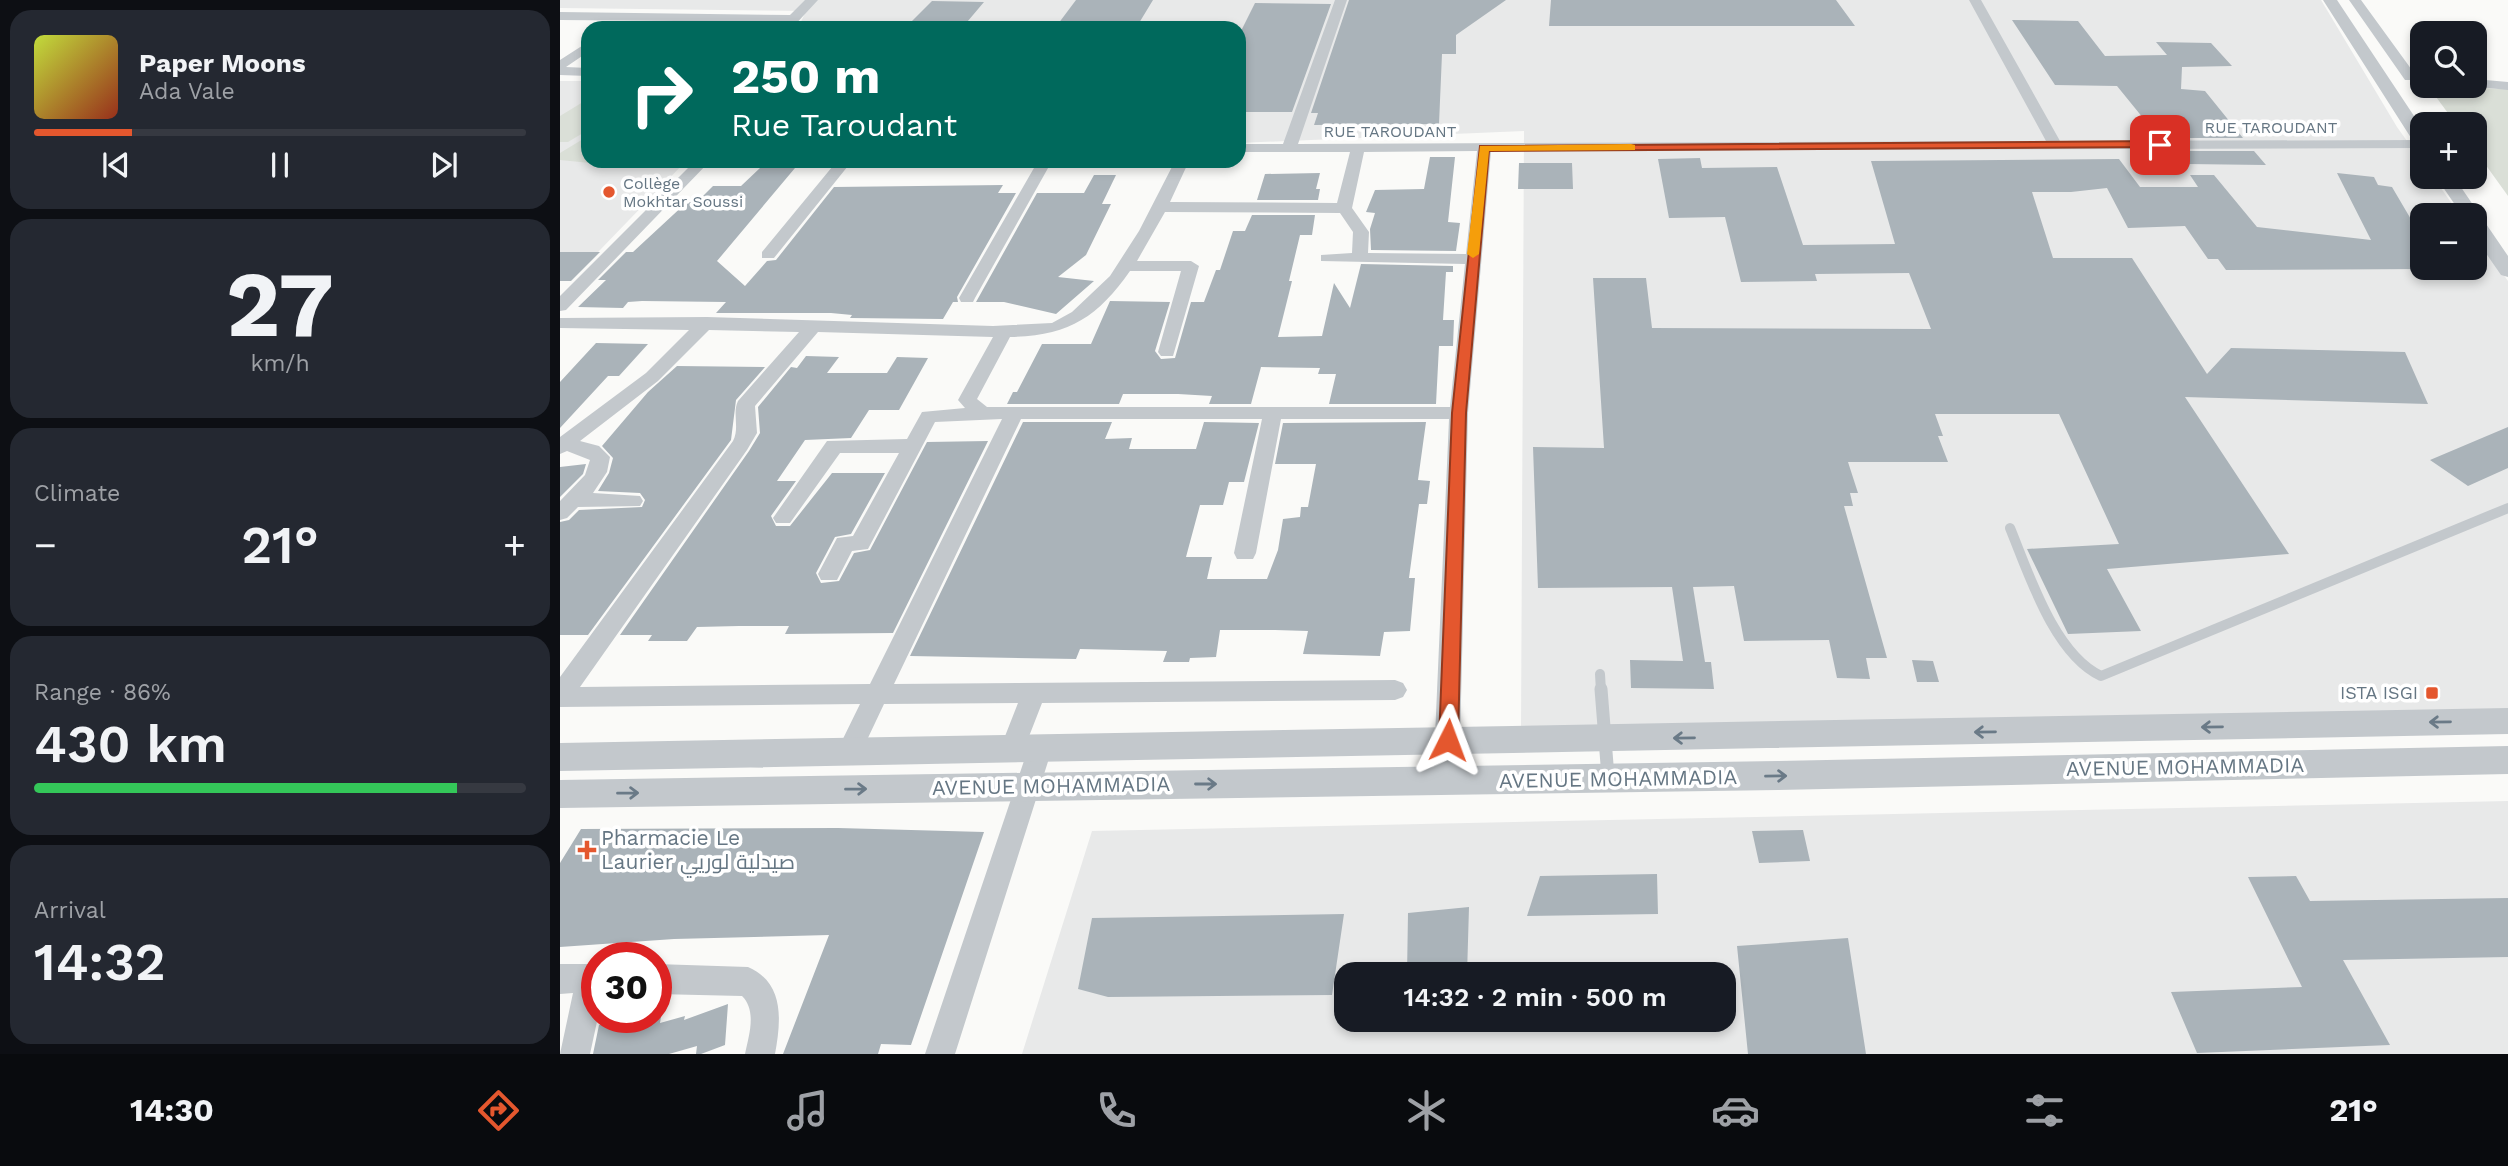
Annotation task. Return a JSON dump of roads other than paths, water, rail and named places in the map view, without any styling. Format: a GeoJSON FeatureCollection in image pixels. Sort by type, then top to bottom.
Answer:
{"type":"FeatureCollection","features":[{"type":"Feature","properties":{"kind":"street"},"geometry":{"type":"LineString","coordinates":[[790,21],[812,0]]}},
{"type":"Feature","properties":{"kind":"street"},"geometry":{"type":"LineString","coordinates":[[1289,148],[1341,0]]}},
{"type":"Feature","properties":{"kind":"street"},"geometry":{"type":"LineString","coordinates":[[1975,0],[2055,145]]}},
{"type":"Feature","properties":{"kind":"street"},"geometry":{"type":"LineString","coordinates":[[2330,0],[2410,125]]}},
{"type":"Feature","properties":{"kind":"street"},"geometry":{"type":"LineString","coordinates":[[2355,0],[2410,70]]}},
{"type":"Feature","properties":{"kind":"street"},"geometry":{"type":"LineString","coordinates":[[560,16],[735,21]]}},
{"type":"Feature","properties":{"kind":"street"},"geometry":{"type":"LineString","coordinates":[[623,21],[628,17]]}},
{"type":"Feature","properties":{"kind":"street"},"geometry":{"type":"LineString","coordinates":[[560,69],[581,52]]}},
{"type":"Feature","properties":{"kind":"street"},"geometry":{"type":"LineString","coordinates":[[560,69],[581,71]]}},
{"type":"Feature","properties":{"kind":"street"},"geometry":{"type":"LineString","coordinates":[[2376,74],[2410,77]]}},
{"type":"Feature","properties":{"kind":"street"},"geometry":{"type":"LineString","coordinates":[[2487,84],[2508,86]]}},
{"type":"Feature","properties":{"kind":"street","name":"RUE TAROUDANT"},"geometry":{"type":"LineString","coordinates":[[1246,148],[2410,143]]}},
{"type":"Feature","properties":{"kind":"street"},"geometry":{"type":"LineString","coordinates":[[1358,148],[1344,208],[1361,232],[1360,258]]}},
{"type":"Feature","properties":{"kind":"street"},"geometry":{"type":"LineString","coordinates":[[1446,782],[1459,413],[1484,148]]}},
{"type":"Feature","properties":{"kind":"street"},"geometry":{"type":"LineString","coordinates":[[560,306],[696,168]]}},
{"type":"Feature","properties":{"kind":"street"},"geometry":{"type":"LineString","coordinates":[[768,255],[839,168]]}},
{"type":"Feature","properties":{"kind":"street"},"geometry":{"type":"LineString","coordinates":[[967,298],[1041,168]]}},
{"type":"Feature","properties":{"kind":"street"},"geometry":{"type":"LineString","coordinates":[[560,323],[706,322],[813,327],[1005,330],[1056,328],[1101,296],[1125,266],[1160,207],[1179,168]]}},
{"type":"Feature","properties":{"kind":"street"},"geometry":{"type":"LineString","coordinates":[[1160,207],[1344,208]]}},
{"type":"Feature","properties":{"kind":"street"},"geometry":{"type":"LineString","coordinates":[[2487,240],[2508,271]]}},
{"type":"Feature","properties":{"kind":"street"},"geometry":{"type":"LineString","coordinates":[[1328,258],[1472,259]]}},
{"type":"Feature","properties":{"kind":"street"},"geometry":{"type":"LineString","coordinates":[[1125,266],[1191,266],[1167,352]]}},
{"type":"Feature","properties":{"kind":"street"},"geometry":{"type":"LineString","coordinates":[[562,445],[652,377],[706,322]]}},
{"type":"Feature","properties":{"kind":"street"},"geometry":{"type":"LineString","coordinates":[[560,697],[740,445],[747,433],[745,405],[813,327]]}},
{"type":"Feature","properties":{"kind":"street"},"geometry":{"type":"LineString","coordinates":[[983,414],[967,400],[1005,330]]}},
{"type":"Feature","properties":{"kind":"street"},"geometry":{"type":"LineString","coordinates":[[829,573],[845,544],[860,544],[929,416],[1459,413]]}},
{"type":"Feature","properties":{"kind":"street"},"geometry":{"type":"LineString","coordinates":[[849,751],[1014,414]]}},
{"type":"Feature","properties":{"kind":"street"},"geometry":{"type":"LineString","coordinates":[[1245,553],[1273,414]]}},
{"type":"Feature","properties":{"kind":"street"},"geometry":{"type":"LineString","coordinates":[[562,445],[592,451],[600,457],[601,464],[597,474],[566,506]]}},
{"type":"Feature","properties":{"kind":"street"},"geometry":{"type":"LineString","coordinates":[[783,518],[834,446],[913,446]]}},
{"type":"Feature","properties":{"kind":"street"},"geometry":{"type":"LineString","coordinates":[[566,506],[633,500]]}},
{"type":"Feature","properties":{"kind":"street"},"geometry":{"type":"LineString","coordinates":[[560,697],[1395,690]]}},
{"type":"Feature","properties":{"kind":"street"},"geometry":{"type":"LineString","coordinates":[[940,1054],[1028,786],[1026,749],[1034,693]]}},
{"type":"Feature","properties":{"kind":"street","name":"AVENUE MOHAMMADIA"},"geometry":{"type":"LineString","coordinates":[[560,757],[1448,740],[1606,740],[2508,721]]}},
{"type":"Feature","properties":{"kind":"street"},"geometry":{"type":"LineString","coordinates":[[2388,723],[2415,762]]}},
{"type":"Feature","properties":{"kind":"street"},"geometry":{"type":"LineString","coordinates":[[2031,731],[2045,770]]}},
{"type":"Feature","properties":{"kind":"street","name":"AVENUE MOHAMMADIA"},"geometry":{"type":"LineString","coordinates":[[560,794],[1609,780],[2508,760]]}},
{"type":"Feature","properties":{"kind":"street"},"geometry":{"type":"LineString","coordinates":[[560,979],[581,978]]}},
{"type":"Feature","properties":{"kind":"street"},"geometry":{"type":"LineString","coordinates":[[672,980],[748,982],[758,989],[764,997],[766,1010],[760,1054]]}},
{"type":"Feature","properties":{"kind":"street"},"geometry":{"type":"LineString","coordinates":[[575,1054],[581,1030]]}},
{"type":"Feature","properties":{"kind":"lane"},"geometry":{"type":"LineString","coordinates":[[2010,528],[2070,655],[2091,675],[2101,676],[2508,508]]}},
{"type":"Feature","properties":{"kind":"lane"},"geometry":{"type":"LineString","coordinates":[[1600,674],[1609,780]]}},
{"type":"Feature","properties":{"kind":"place","name":"Collège Mokhtar Soussi"},"geometry":{"type":"Point","coordinates":[609,192]}},
{"type":"Feature","properties":{"kind":"place","name":"ISTA ISGI"},"geometry":{"type":"Point","coordinates":[2432,693]}},
{"type":"Feature","properties":{"kind":"place","name":"Pharmacie Le Laurier صيدلية لوريي"},"geometry":{"type":"Point","coordinates":[587,850]}}]}
